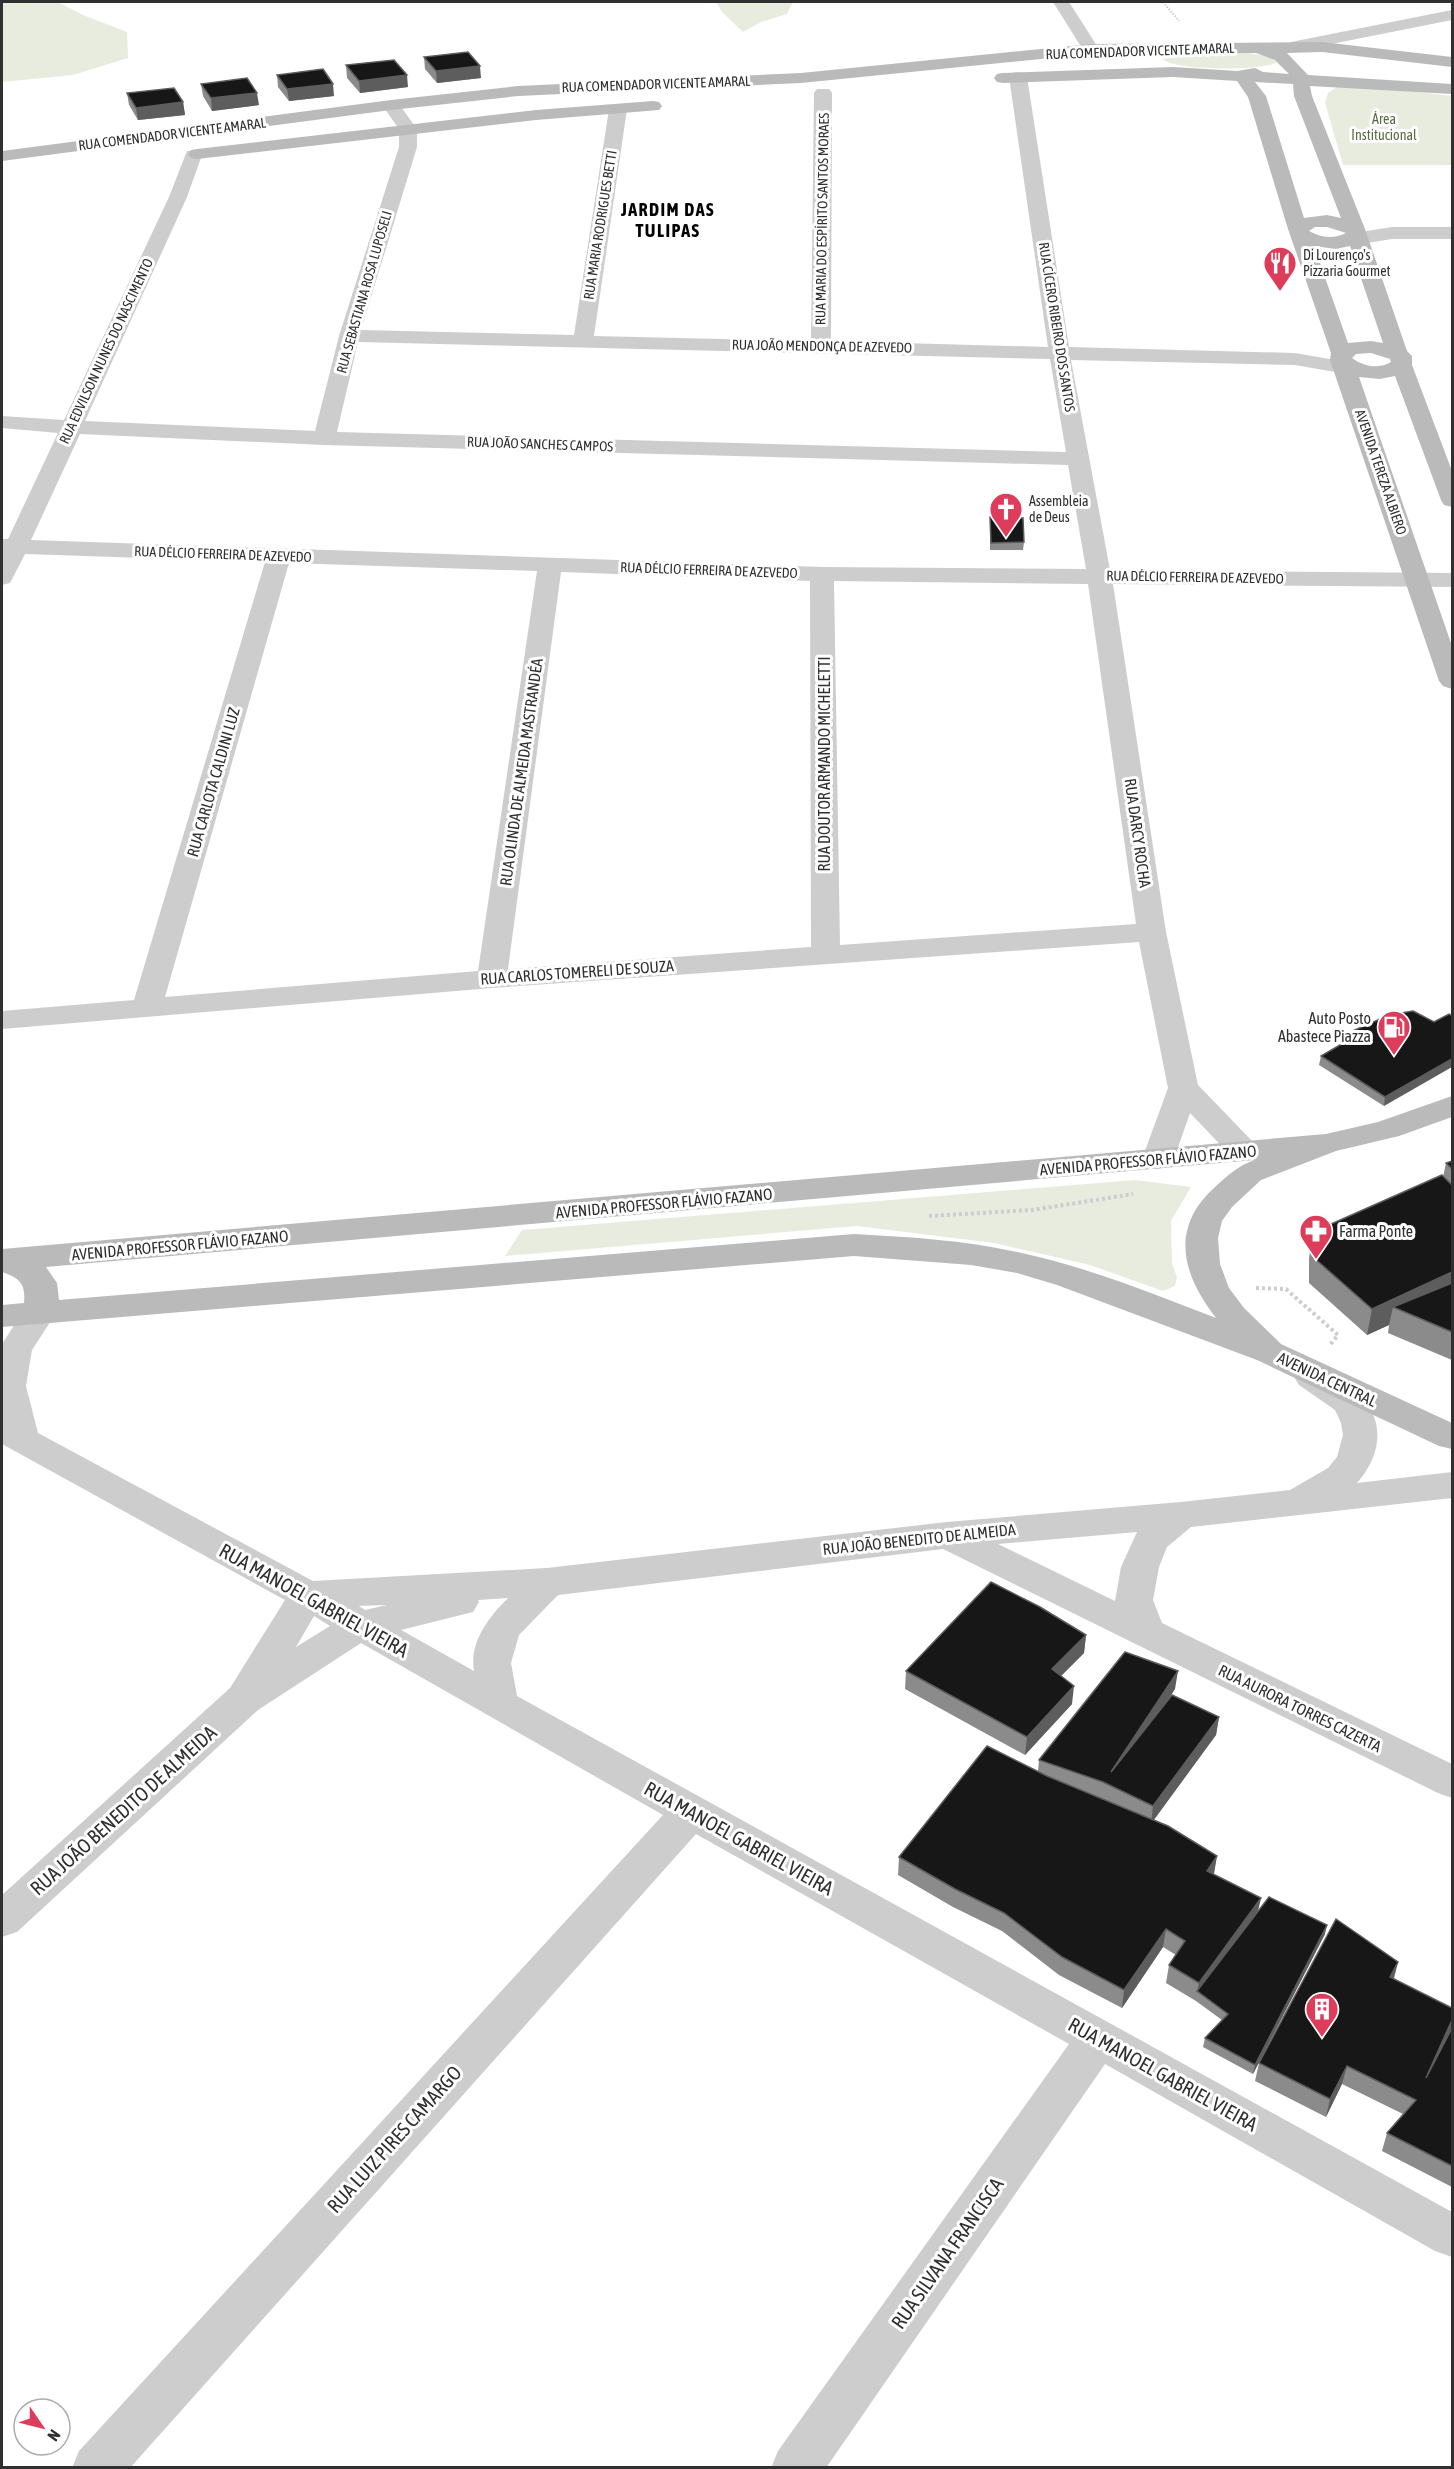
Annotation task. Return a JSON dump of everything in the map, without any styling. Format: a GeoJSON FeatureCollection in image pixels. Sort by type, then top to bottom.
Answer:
{"type":"FeatureCollection","features":[{"type":"Feature","properties":{"kind":"street"},"geometry":{"type":"LineString","coordinates":[[1061,2],[1091,49]]}},
{"type":"Feature","properties":{"kind":"street"},"geometry":{"type":"LineString","coordinates":[[1241,75],[1270,69],[1290,54],[1368,31],[1452,15]]}},
{"type":"Feature","properties":{"kind":"street"},"geometry":{"type":"LineString","coordinates":[[1355,50],[1357,38],[1368,31]]}},
{"type":"Feature","properties":{"kind":"street","name":"RUA COMENDADOR VICENTE AMARAL"},"geometry":{"type":"LineString","coordinates":[[2,156],[391,105],[548,89],[848,75],[1091,49],[1135,52],[1258,48],[1276,54],[1290,54],[1302,89]]}},
{"type":"Feature","properties":{"kind":"street"},"geometry":{"type":"LineString","coordinates":[[1290,54],[1355,50],[1452,62]]}},
{"type":"Feature","properties":{"kind":"street"},"geometry":{"type":"LineString","coordinates":[[1135,52],[1173,72]]}},
{"type":"Feature","properties":{"kind":"street","name":"RUA COMENDADOR VICENTE AMARAL"},"geometry":{"type":"LineString","coordinates":[[984,80],[1173,72],[1241,75],[1302,89]]}},
{"type":"Feature","properties":{"kind":"street","name":"AVENIDA TEREZA ALBIERO"},"geometry":{"type":"LineString","coordinates":[[1241,75],[1257,96],[1299,231],[1347,359],[1452,681]]}},
{"type":"Feature","properties":{"kind":"street","name":"RUA CÍCERO RIBEIRO DOS SANTOS"},"geometry":{"type":"LineString","coordinates":[[1018,77],[1059,351],[1100,577]]}},
{"type":"Feature","properties":{"kind":"street"},"geometry":{"type":"LineString","coordinates":[[1257,96],[1266,90],[1302,89],[1336,80],[1452,89]]}},
{"type":"Feature","properties":{"kind":"street"},"geometry":{"type":"LineString","coordinates":[[1302,89],[1352,232],[1452,500]]}},
{"type":"Feature","properties":{"kind":"street","name":"RUA MARIA DO ESPÍRITO SANTOS MORAES"},"geometry":{"type":"LineString","coordinates":[[778,96],[829,93],[821,346]]}},
{"type":"Feature","properties":{"kind":"street","name":"RUA COMENDADOR VICENTE AMARAL"},"geometry":{"type":"LineString","coordinates":[[408,138],[416,138],[435,126],[675,104]]}},
{"type":"Feature","properties":{"kind":"street"},"geometry":{"type":"LineString","coordinates":[[391,105],[408,138]]}},
{"type":"Feature","properties":{"kind":"street"},"geometry":{"type":"LineString","coordinates":[[371,108],[386,132],[408,138]]}},
{"type":"Feature","properties":{"kind":"street","name":"RUA MARIA RODRIGUES BETTI"},"geometry":{"type":"LineString","coordinates":[[583,341],[618,109]]}},
{"type":"Feature","properties":{"kind":"street","name":"RUA COMENDADOR VICENTE AMARAL"},"geometry":{"type":"LineString","coordinates":[[170,158],[386,132]]}},
{"type":"Feature","properties":{"kind":"street","name":"RUA SEBASTIANA ROSA LUPOSELI"},"geometry":{"type":"LineString","coordinates":[[324,438],[349,336],[408,138]]}},
{"type":"Feature","properties":{"kind":"street","name":"RUA EDVILSON NUNES DO NASCIMENTO"},"geometry":{"type":"LineString","coordinates":[[2,578],[9,546],[69,427],[178,197],[193,155]]}},
{"type":"Feature","properties":{"kind":"street"},"geometry":{"type":"LineString","coordinates":[[1299,231],[1311,222],[1352,232],[1452,233]]}},
{"type":"Feature","properties":{"kind":"street","name":"RUA JOÃO MENDONÇA DE AZEVEDO"},"geometry":{"type":"LineString","coordinates":[[349,336],[1347,359]]}},
{"type":"Feature","properties":{"kind":"street"},"geometry":{"type":"LineString","coordinates":[[1347,359],[1386,372],[1400,360]]}},
{"type":"Feature","properties":{"kind":"street","name":"RUA JOÃO SANCHES CAMPOS"},"geometry":{"type":"LineString","coordinates":[[2,422],[324,438],[1078,459]]}},
{"type":"Feature","properties":{"kind":"street","name":"RUA DÉLCIO FERREIRA DE AZEVEDO"},"geometry":{"type":"LineString","coordinates":[[9,546],[822,574],[1452,580]]}},
{"type":"Feature","properties":{"kind":"street","name":"RUA CARLOTA CALDINI LUZ"},"geometry":{"type":"LineString","coordinates":[[147,1008],[279,556]]}},
{"type":"Feature","properties":{"kind":"street","name":"RUA OLINDA DE ALMEIDA MASTRANDÉA"},"geometry":{"type":"LineString","coordinates":[[492,979],[550,565]]}},
{"type":"Feature","properties":{"kind":"street","name":"RUA DOUTOR ARMANDO MICHELETTI"},"geometry":{"type":"LineString","coordinates":[[822,574],[826,953]]}},
{"type":"Feature","properties":{"kind":"street","name":"RUA DARCY ROCHA"},"geometry":{"type":"LineString","coordinates":[[1100,577],[1152,932],[1183,1088]]}},
{"type":"Feature","properties":{"kind":"street","name":"RUA CARLOS TOMERELI DE SOUZA"},"geometry":{"type":"LineString","coordinates":[[2,1020],[826,953],[1152,932]]}},
{"type":"Feature","properties":{"kind":"street"},"geometry":{"type":"LineString","coordinates":[[1158,1159],[1183,1088],[1244,1151]]}},
{"type":"Feature","properties":{"kind":"street","name":"AVENIDA CENTRAL"},"geometry":{"type":"LineString","coordinates":[[1451,1105],[1388,1130],[1326,1144],[1250,1173],[1220,1200],[1206,1220],[1201,1238],[1203,1263],[1213,1291],[1232,1316],[1269,1352],[1452,1437]]}},
{"type":"Feature","properties":{"kind":"street","name":"AVENIDA PROFESSOR FLÁVIO FAZANO"},"geometry":{"type":"LineString","coordinates":[[2,1260],[1326,1144]]}},
{"type":"Feature","properties":{"kind":"street"},"geometry":{"type":"LineString","coordinates":[[2,1316],[854,1245],[959,1253],[1039,1268],[1100,1287],[1269,1352]]}},
{"type":"Feature","properties":{"kind":"street"},"geometry":{"type":"LineString","coordinates":[[2,1260],[23,1266],[37,1277],[44,1295],[39,1312]]}},
{"type":"Feature","properties":{"kind":"street","name":"RUA MANOEL GABRIEL VIEIRA"},"geometry":{"type":"LineString","coordinates":[[39,1312],[15,1350],[8,1386],[9,1443],[308,1595],[498,1704],[1452,2236]]}},
{"type":"Feature","properties":{"kind":"street","name":"RUA JOÃO BENEDITO DE ALMEIDA"},"geometry":{"type":"LineString","coordinates":[[1269,1352],[1346,1400],[1358,1415],[1361,1432],[1359,1450],[1350,1468],[1331,1484],[1292,1502]]}},
{"type":"Feature","properties":{"kind":"street","name":"RUA JOÃO BENEDITO DE ALMEIDA"},"geometry":{"type":"LineString","coordinates":[[244,1699],[308,1595],[548,1582],[947,1535],[1181,1515],[1452,1485]]}},
{"type":"Feature","properties":{"kind":"street"},"geometry":{"type":"LineString","coordinates":[[1147,1634],[1134,1600],[1140,1568],[1152,1539],[1181,1515]]}},
{"type":"Feature","properties":{"kind":"street","name":"RUA AURORA TORRES CAZERTA"},"geometry":{"type":"LineString","coordinates":[[947,1535],[1452,1782]]}},
{"type":"Feature","properties":{"kind":"street"},"geometry":{"type":"LineString","coordinates":[[498,1704],[492,1664],[501,1629],[548,1582]]}},
{"type":"Feature","properties":{"kind":"street","name":"RUA JOÃO BENEDITO DE ALMEIDA"},"geometry":{"type":"LineString","coordinates":[[2,1920],[244,1699],[361,1625],[548,1582]]}},
{"type":"Feature","properties":{"kind":"street","name":"RUA LUIZ PIRES CAMARGO"},"geometry":{"type":"LineString","coordinates":[[98,2468],[691,1811]]}},
{"type":"Feature","properties":{"kind":"street","name":"RUA SILVANA FRANCISCA"},"geometry":{"type":"LineString","coordinates":[[796,2468],[1098,2038]]}},
{"type":"Feature","properties":{"kind":"path"},"geometry":{"type":"LineString","coordinates":[[1163,2],[1176,20],[1184,22]]}},
{"type":"Feature","properties":{"kind":"path"},"geometry":{"type":"LineString","coordinates":[[1246,1288],[1286,1289],[1338,1335]]}},
{"type":"Feature","properties":{"kind":"green space"},"geometry":{"type":"Polygon","coordinates":[[[2,2],[58,2],[83,15],[127,32],[128,58],[73,75],[2,82],[2,2]]]}},
{"type":"Feature","properties":{"kind":"green space"},"geometry":{"type":"Polygon","coordinates":[[[716,2],[793,2],[787,14],[761,22],[743,32],[722,12],[716,2]]]}},
{"type":"Feature","properties":{"kind":"green space"},"geometry":{"type":"Polygon","coordinates":[[[1174,54],[1256,54],[1277,62],[1255,67],[1200,68],[1170,63],[1163,59],[1174,54]]]}},
{"type":"Feature","properties":{"kind":"green space","name":"Área Institucional"},"geometry":{"type":"Polygon","coordinates":[[[1337,87],[1392,89],[1452,96],[1452,165],[1343,165],[1325,103],[1328,93],[1337,87]]]}},
{"type":"Feature","properties":{"kind":"green space"},"geometry":{"type":"Polygon","coordinates":[[[1135,1180],[1191,1187],[1171,1221],[1172,1263],[1177,1277],[1175,1286],[1163,1291],[1090,1265],[994,1243],[857,1226],[505,1256],[522,1230],[1135,1180]]]}},
{"type":"Feature","properties":{"kind":"building"},"geometry":{"type":"Polygon","coordinates":[[[468,52],[480,66],[436,71],[424,57],[468,52]]]}},
{"type":"Feature","properties":{"kind":"building"},"geometry":{"type":"Polygon","coordinates":[[[394,60],[407,75],[359,81],[346,65],[394,60]]]}},
{"type":"Feature","properties":{"kind":"building"},"geometry":{"type":"Polygon","coordinates":[[[323,69],[333,84],[287,89],[277,75],[323,69]]]}},
{"type":"Feature","properties":{"kind":"building"},"geometry":{"type":"Polygon","coordinates":[[[247,78],[257,93],[211,98],[201,84],[247,78]]]}},
{"type":"Feature","properties":{"kind":"building"},"geometry":{"type":"Polygon","coordinates":[[[174,88],[183,102],[136,108],[127,93],[174,88]]]}},
{"type":"Feature","properties":{"kind":"building","name":"Assembleia de Deus"},"geometry":{"type":"Polygon","coordinates":[[[990,517],[1023,518],[1024,542],[991,543],[990,517]]]}},
{"type":"Feature","properties":{"kind":"building","name":"Auto Posto Abastece Piazza"},"geometry":{"type":"Polygon","coordinates":[[[1413,1011],[1434,1022],[1449,1014],[1452,1016],[1452,1059],[1385,1097],[1321,1056],[1352,1038],[1346,1034],[1389,1015],[1413,1011]]]}},
{"type":"Feature","properties":{"kind":"building"},"geometry":{"type":"Polygon","coordinates":[[[1452,1161],[1452,1169],[1446,1163],[1452,1161]]]}},
{"type":"Feature","properties":{"kind":"building"},"geometry":{"type":"Polygon","coordinates":[[[1442,1175],[1452,1185],[1452,1272],[1372,1309],[1313,1257],[1313,1232],[1442,1175]]]}},
{"type":"Feature","properties":{"kind":"building"},"geometry":{"type":"Polygon","coordinates":[[[1452,1283],[1452,1332],[1393,1307],[1452,1283]]]}},
{"type":"Feature","properties":{"kind":"building"},"geometry":{"type":"Polygon","coordinates":[[[991,1582],[1040,1607],[1086,1635],[1052,1669],[1074,1686],[1027,1737],[906,1671],[991,1582]]]}},
{"type":"Feature","properties":{"kind":"building"},"geometry":{"type":"Polygon","coordinates":[[[1125,1652],[1178,1671],[1111,1772],[1172,1695],[1219,1717],[1153,1806],[1103,1782],[1039,1760],[1125,1652]]]}},
{"type":"Feature","properties":{"kind":"building"},"geometry":{"type":"Polygon","coordinates":[[[987,1746],[1047,1776],[1168,1826],[1217,1856],[1207,1871],[1261,1898],[1199,1983],[1169,1965],[1185,1941],[1166,1929],[1124,1990],[1062,1957],[1004,1913],[955,1889],[899,1857],[987,1746]]]}},
{"type":"Feature","properties":{"kind":"building","name":"ㅤ"},"geometry":{"type":"Polygon","coordinates":[[[1269,1897],[1327,1925],[1255,2065],[1205,2038],[1228,2014],[1197,1991],[1269,1897]]]}},
{"type":"Feature","properties":{"kind":"building"},"geometry":{"type":"Polygon","coordinates":[[[1336,1919],[1398,1962],[1390,1977],[1452,2008],[1452,2020],[1426,2078],[1452,2028],[1452,2166],[1387,2133],[1416,2100],[1347,2066],[1330,2099],[1259,2063],[1336,1919]]]}},
{"type":"Feature","properties":{"kind":"place","name":"Di Lourenço's Pizzaria Gourmet"},"geometry":{"type":"Point","coordinates":[1280,292]}},
{"type":"Feature","properties":{"kind":"place","name":"Assembleia de Deus"},"geometry":{"type":"Point","coordinates":[1006,538]}},
{"type":"Feature","properties":{"kind":"place","name":"Auto Posto Abastece Piazza"},"geometry":{"type":"Point","coordinates":[1394,1056]}},
{"type":"Feature","properties":{"kind":"place","name":"Farma Ponte"},"geometry":{"type":"Point","coordinates":[1316,1260]}},
{"type":"Feature","properties":{"kind":"place","name":"ㅤ"},"geometry":{"type":"Point","coordinates":[1322,2038]}},
{"type":"Feature","properties":{"kind":"district","name":"JARDIM DAS TULIPAS"},"geometry":{"type":"Point","coordinates":[668,219]}}]}
